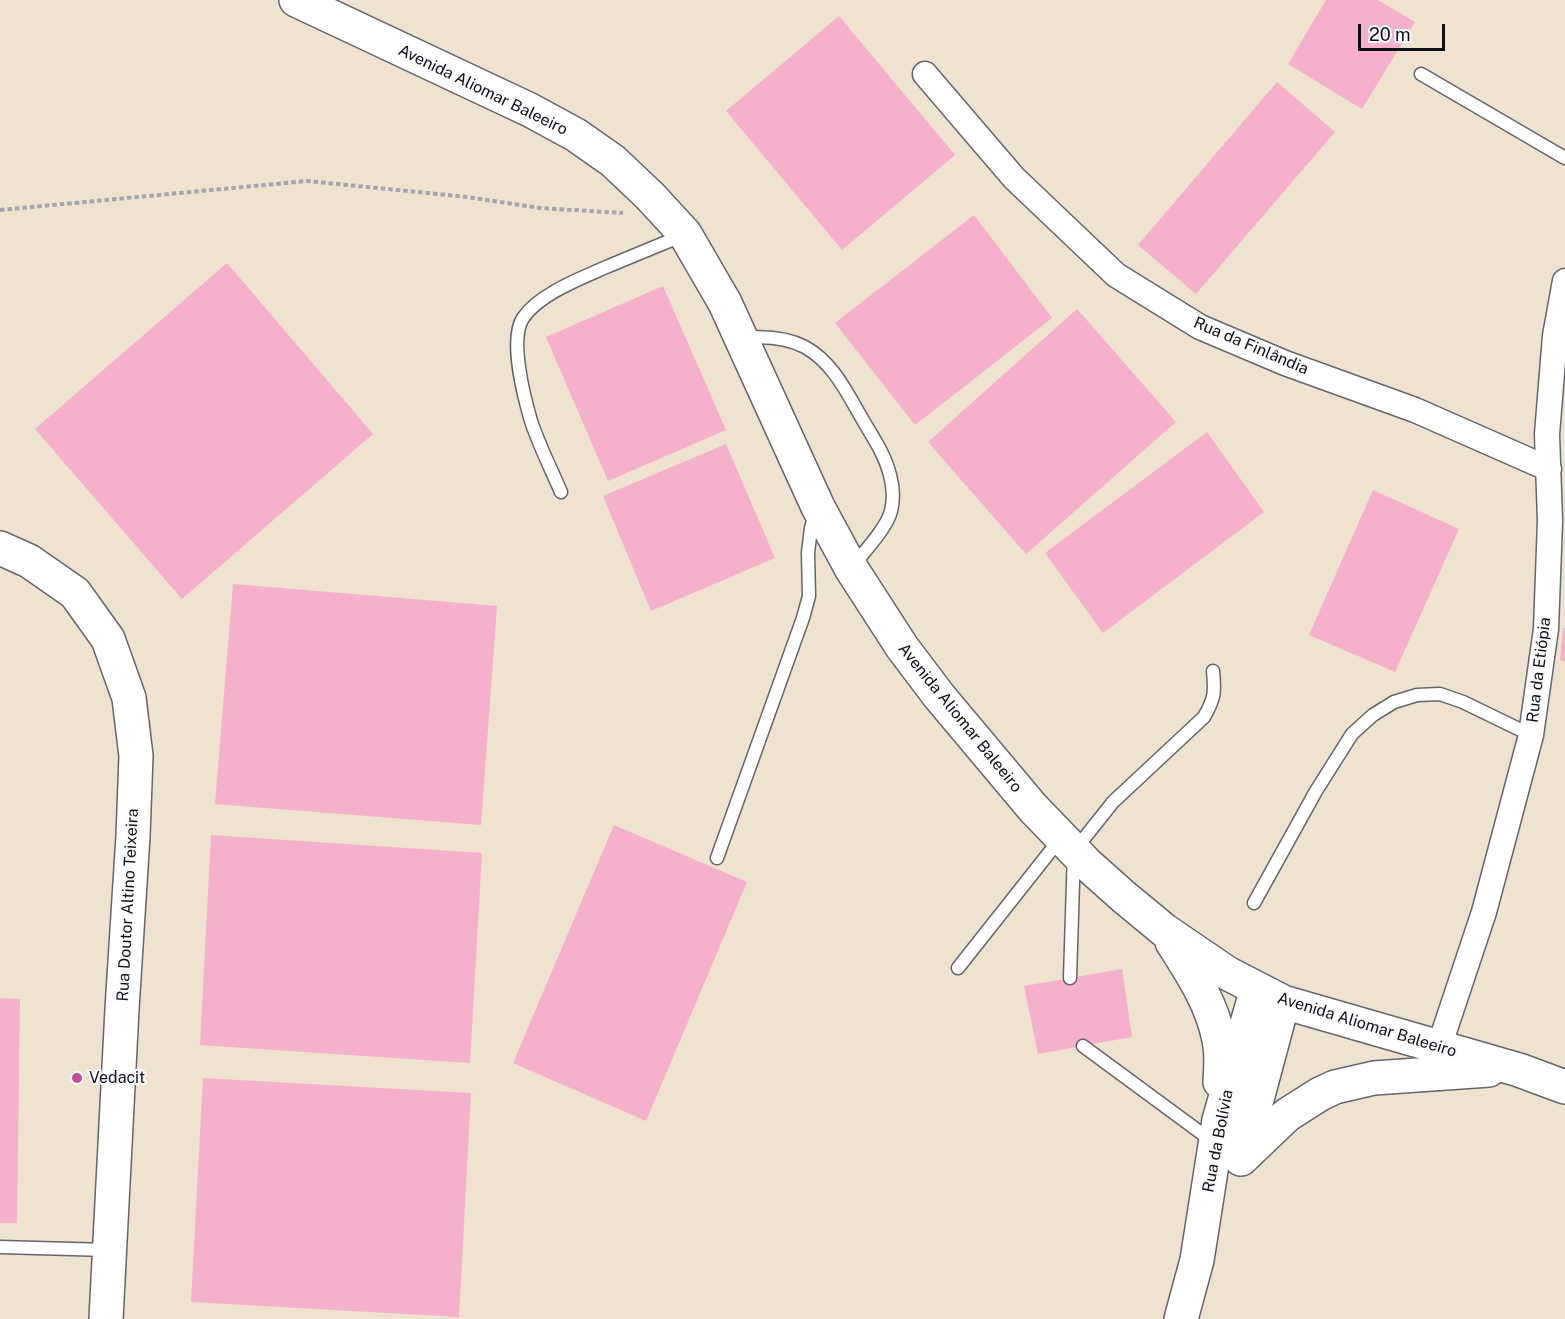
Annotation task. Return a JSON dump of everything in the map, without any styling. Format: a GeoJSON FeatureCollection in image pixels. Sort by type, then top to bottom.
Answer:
{"type":"FeatureCollection","features":[{"type":"Feature","properties":{"kind":"main road","name":"Avenida Aliomar Baleeiro"},"geometry":{"type":"LineString","coordinates":[[296,0],[530,110],[576,135],[613,161],[685,234],[724,303],[818,507],[851,568],[902,647],[981,748],[1067,844],[1164,930],[1227,972],[1270,996],[1520,1070],[1565,1087]]}},
{"type":"Feature","properties":{"kind":"main road","name":"Rua Doutor Altino Teixeira"},"geometry":{"type":"LineString","coordinates":[[0,548],[29,561],[75,593],[108,639],[129,698],[136,756],[106,1319]]}},
{"type":"Feature","properties":{"kind":"main road"},"geometry":{"type":"LineString","coordinates":[[1164,930],[1201,989],[1215,1024],[1219,1041],[1225,1141],[1287,1115],[1335,1087],[1356,1081],[1480,1070],[1520,1070]]}},
{"type":"Feature","properties":{"kind":"main road","name":"Rua da Bolívia"},"geometry":{"type":"LineString","coordinates":[[1225,1141],[1270,996]]}},
{"type":"Feature","properties":{"kind":"main road","name":"Rua da Bolívia"},"geometry":{"type":"LineString","coordinates":[[1181,1319],[1225,1141],[1270,996]]}},
{"type":"Feature","properties":{"kind":"street","name":"Rua da Finlândia"},"geometry":{"type":"LineString","coordinates":[[925,74],[1014,177],[1116,275],[1200,327],[1285,363],[1415,410],[1549,469]]}},
{"type":"Feature","properties":{"kind":"street","name":"Rua da Etiópia"},"geometry":{"type":"LineString","coordinates":[[1439,1047],[1484,912],[1531,735],[1546,629],[1550,521],[1549,469],[1556,437],[1555,336],[1565,281]]}},
{"type":"Feature","properties":{"kind":"lane"},"geometry":{"type":"LineString","coordinates":[[1421,74],[1565,158]]}},
{"type":"Feature","properties":{"kind":"lane"},"geometry":{"type":"LineString","coordinates":[[561,492],[532,421],[520,377],[518,332],[522,319],[535,304],[569,284],[685,234]]}},
{"type":"Feature","properties":{"kind":"lane"},"geometry":{"type":"LineString","coordinates":[[741,338],[763,336],[783,340],[806,348],[824,362],[838,377],[883,453],[893,494],[891,512],[851,568]]}},
{"type":"Feature","properties":{"kind":"lane"},"geometry":{"type":"LineString","coordinates":[[717,858],[803,618],[809,596],[808,553],[811,528],[818,507]]}},
{"type":"Feature","properties":{"kind":"lane"},"geometry":{"type":"LineString","coordinates":[[958,968],[1067,844],[1204,717],[1212,704],[1215,691],[1213,671]]}},
{"type":"Feature","properties":{"kind":"lane"},"geometry":{"type":"LineString","coordinates":[[1254,903],[1316,791],[1352,734],[1373,715],[1394,702],[1417,695],[1440,694],[1463,702],[1531,735]]}},
{"type":"Feature","properties":{"kind":"lane"},"geometry":{"type":"LineString","coordinates":[[1067,844],[1070,978]]}},
{"type":"Feature","properties":{"kind":"lane"},"geometry":{"type":"LineString","coordinates":[[1083,1046],[1225,1141]]}},
{"type":"Feature","properties":{"kind":"lane"},"geometry":{"type":"LineString","coordinates":[[0,1247],[109,1251]]}},
{"type":"Feature","properties":{"kind":"path"},"geometry":{"type":"LineString","coordinates":[[0,210],[307,181],[467,196],[540,208],[631,214],[618,202],[636,182]]}},
{"type":"Feature","properties":{"kind":"shaded area"},"geometry":{"type":"Polygon","coordinates":[[[0,0],[1565,0],[1565,1319],[0,1319],[0,0]]]}},
{"type":"Feature","properties":{"kind":"building"},"geometry":{"type":"Polygon","coordinates":[[[1326,0],[1378,0],[1415,22],[1362,109],[1288,64],[1326,0]]]}},
{"type":"Feature","properties":{"kind":"building"},"geometry":{"type":"Polygon","coordinates":[[[839,16],[955,155],[842,250],[726,111],[839,16]]]}},
{"type":"Feature","properties":{"kind":"building"},"geometry":{"type":"Polygon","coordinates":[[[1277,82],[1335,132],[1196,294],[1138,245],[1277,82]]]}},
{"type":"Feature","properties":{"kind":"building"},"geometry":{"type":"Polygon","coordinates":[[[974,215],[1052,318],[915,425],[835,323],[974,215]]]}},
{"type":"Feature","properties":{"kind":"building"},"geometry":{"type":"Polygon","coordinates":[[[227,263],[373,434],[182,599],[35,429],[227,263]]]}},
{"type":"Feature","properties":{"kind":"building"},"geometry":{"type":"Polygon","coordinates":[[[663,286],[726,430],[608,481],[546,337],[663,286]]]}},
{"type":"Feature","properties":{"kind":"building"},"geometry":{"type":"Polygon","coordinates":[[[1077,309],[1176,422],[1026,554],[928,442],[1077,309]]]}},
{"type":"Feature","properties":{"kind":"building"},"geometry":{"type":"Polygon","coordinates":[[[1207,432],[1264,512],[1103,633],[1045,553],[1207,432]]]}},
{"type":"Feature","properties":{"kind":"building"},"geometry":{"type":"Polygon","coordinates":[[[726,444],[775,558],[651,611],[603,496],[726,444]]]}},
{"type":"Feature","properties":{"kind":"building"},"geometry":{"type":"Polygon","coordinates":[[[1373,490],[1459,529],[1395,672],[1309,635],[1373,490]]]}},
{"type":"Feature","properties":{"kind":"building"},"geometry":{"type":"Polygon","coordinates":[[[233,584],[497,606],[481,825],[215,804],[233,584]]]}},
{"type":"Feature","properties":{"kind":"building"},"geometry":{"type":"Polygon","coordinates":[[[1563,628],[1565,628],[1565,662],[1560,660],[1563,628]]]}},
{"type":"Feature","properties":{"kind":"building"},"geometry":{"type":"Polygon","coordinates":[[[614,825],[747,882],[646,1121],[513,1063],[614,825]]]}},
{"type":"Feature","properties":{"kind":"building"},"geometry":{"type":"Polygon","coordinates":[[[211,835],[482,853],[470,1063],[200,1045],[211,835]]]}},
{"type":"Feature","properties":{"kind":"building"},"geometry":{"type":"Polygon","coordinates":[[[1122,969],[1132,1037],[1038,1054],[1024,986],[1122,969]]]}},
{"type":"Feature","properties":{"kind":"building"},"geometry":{"type":"Polygon","coordinates":[[[0,998],[20,999],[17,1223],[0,1223],[0,998]]]}},
{"type":"Feature","properties":{"kind":"building"},"geometry":{"type":"Polygon","coordinates":[[[203,1078],[471,1093],[459,1317],[191,1302],[203,1078]]]}},
{"type":"Feature","properties":{"kind":"place","name":"Vedacit"},"geometry":{"type":"Point","coordinates":[77,1078]}}]}
